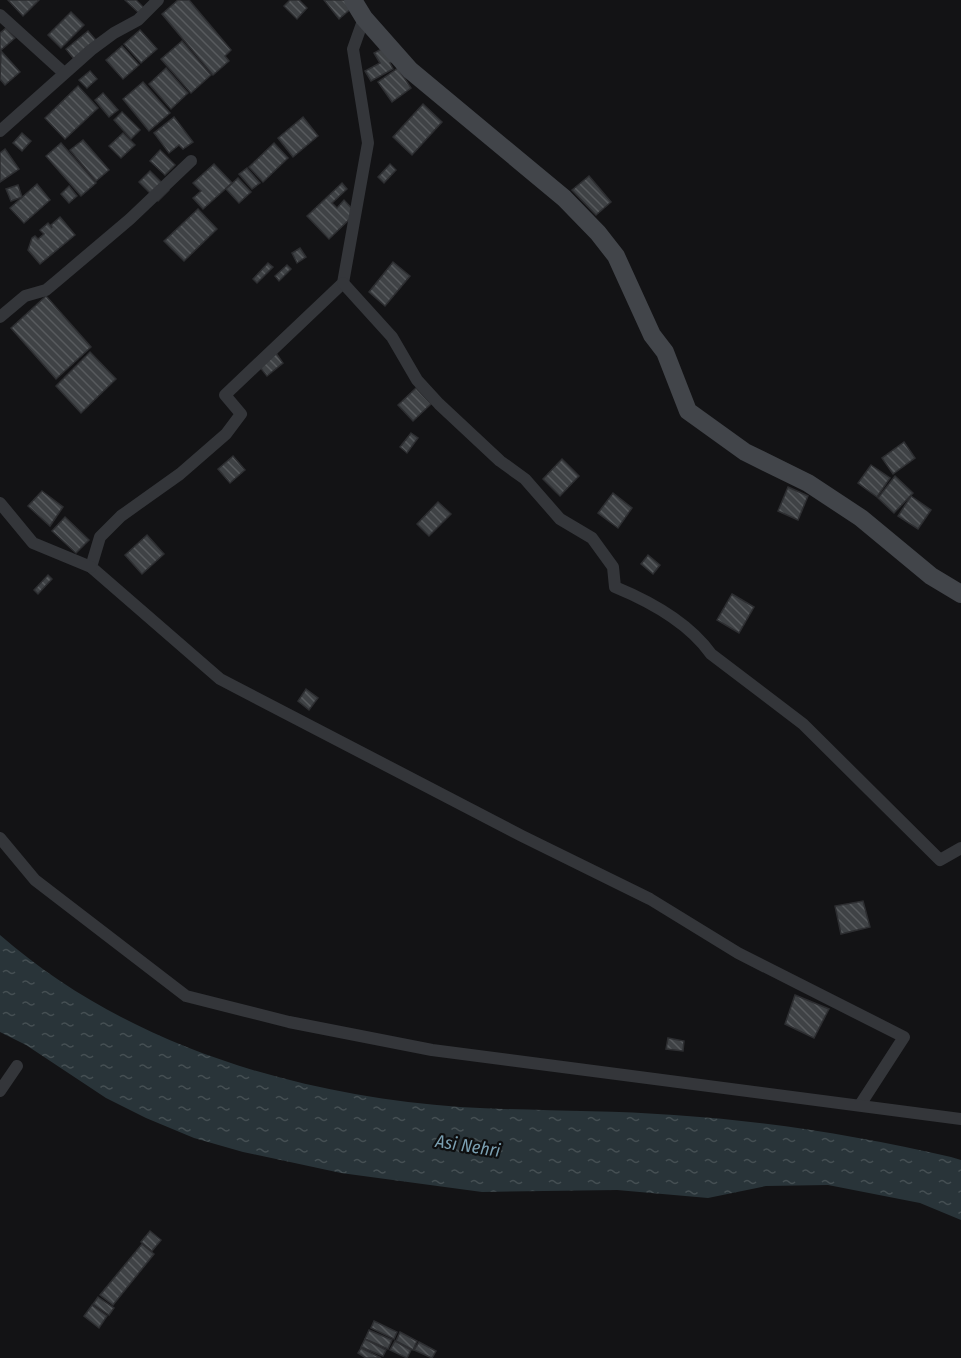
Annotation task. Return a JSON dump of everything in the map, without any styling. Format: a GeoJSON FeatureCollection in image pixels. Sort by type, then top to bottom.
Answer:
{"type":"FeatureCollection","features":[{"type":"Feature","properties":{"kind":"street"},"geometry":{"type":"LineString","coordinates":[[0,131],[64,73],[114,33],[138,20],[158,0]]}},
{"type":"Feature","properties":{"kind":"street"},"geometry":{"type":"LineString","coordinates":[[353,0],[364,18],[410,70],[564,198],[598,233],[616,256],[652,335],[665,352],[688,411],[745,452],[808,483],[861,518],[931,576],[961,594]]}},
{"type":"Feature","properties":{"kind":"street"},"geometry":{"type":"LineString","coordinates":[[91,567],[100,537],[121,516],[180,474],[226,434],[241,414],[225,395],[343,283],[368,143],[353,49],[364,18]]}},
{"type":"Feature","properties":{"kind":"street"},"geometry":{"type":"LineString","coordinates":[[2,23],[64,73]]}},
{"type":"Feature","properties":{"kind":"street"},"geometry":{"type":"LineString","coordinates":[[0,317],[25,296],[46,290],[130,219],[191,161]]}},
{"type":"Feature","properties":{"kind":"street"},"geometry":{"type":"LineString","coordinates":[[343,283],[392,337],[417,380],[439,404],[500,461],[525,480],[560,519],[592,538],[613,567],[615,587],[645,599],[703,642],[711,654],[803,724],[940,860],[961,848]]}},
{"type":"Feature","properties":{"kind":"street"},"geometry":{"type":"LineString","coordinates":[[0,503],[33,543],[91,567],[220,679],[522,836],[650,899],[738,953],[904,1037],[860,1105]]}},
{"type":"Feature","properties":{"kind":"street"},"geometry":{"type":"LineString","coordinates":[[0,838],[35,880],[186,996],[289,1022],[432,1050],[961,1119]]}},
{"type":"Feature","properties":{"kind":"street"},"geometry":{"type":"LineString","coordinates":[[0,1091],[17,1066]]}},
{"type":"Feature","properties":{"kind":"water","name":"Asi Nehri"},"geometry":{"type":"Polygon","coordinates":[[[0,935],[49,973],[102,1007],[157,1035],[215,1058],[336,1091],[398,1101],[460,1107],[647,1113],[744,1121],[848,1136],[951,1157],[961,1160],[961,1220],[920,1203],[828,1185],[766,1186],[708,1198],[617,1190],[482,1192],[341,1173],[243,1152],[194,1138],[106,1098],[26,1045],[0,1032],[0,935]]]}},
{"type":"Feature","properties":{"kind":"building"},"geometry":{"type":"Polygon","coordinates":[[[8,0],[39,0],[23,16],[8,0]]]}},
{"type":"Feature","properties":{"kind":"building"},"geometry":{"type":"Polygon","coordinates":[[[125,0],[136,0],[144,8],[139,13],[125,0]]]}},
{"type":"Feature","properties":{"kind":"building"},"geometry":{"type":"Polygon","coordinates":[[[178,0],[189,0],[231,50],[225,56],[229,61],[213,75],[162,14],[178,0]]]}},
{"type":"Feature","properties":{"kind":"building"},"geometry":{"type":"Polygon","coordinates":[[[290,0],[299,0],[307,8],[297,19],[284,6],[290,0]]]}},
{"type":"Feature","properties":{"kind":"building"},"geometry":{"type":"Polygon","coordinates":[[[324,0],[348,0],[353,7],[339,19],[324,0]]]}},
{"type":"Feature","properties":{"kind":"building"},"geometry":{"type":"Polygon","coordinates":[[[71,12],[84,25],[61,48],[48,35],[71,12]]]}},
{"type":"Feature","properties":{"kind":"building"},"geometry":{"type":"Polygon","coordinates":[[[6,28],[15,38],[0,51],[0,33],[6,28]]]}},
{"type":"Feature","properties":{"kind":"building"},"geometry":{"type":"Polygon","coordinates":[[[140,30],[157,49],[141,63],[124,44],[140,30]]]}},
{"type":"Feature","properties":{"kind":"building"},"geometry":{"type":"Polygon","coordinates":[[[88,31],[100,45],[78,64],[66,49],[88,31]]]}},
{"type":"Feature","properties":{"kind":"building"},"geometry":{"type":"Polygon","coordinates":[[[182,41],[211,75],[191,93],[161,59],[182,41]]]}},
{"type":"Feature","properties":{"kind":"building"},"geometry":{"type":"Polygon","coordinates":[[[122,46],[139,65],[123,79],[106,60],[122,46]]]}},
{"type":"Feature","properties":{"kind":"building"},"geometry":{"type":"Polygon","coordinates":[[[387,46],[394,60],[390,63],[393,69],[371,81],[365,71],[380,63],[374,53],[387,46]]]}},
{"type":"Feature","properties":{"kind":"building"},"geometry":{"type":"Polygon","coordinates":[[[1,51],[20,72],[5,85],[0,79],[1,51]]]}},
{"type":"Feature","properties":{"kind":"building"},"geometry":{"type":"Polygon","coordinates":[[[166,68],[188,93],[171,109],[149,84],[166,68]]]}},
{"type":"Feature","properties":{"kind":"building"},"geometry":{"type":"Polygon","coordinates":[[[398,68],[411,88],[392,102],[378,82],[398,68]]]}},
{"type":"Feature","properties":{"kind":"building"},"geometry":{"type":"Polygon","coordinates":[[[90,71],[97,79],[87,88],[79,80],[90,71]]]}},
{"type":"Feature","properties":{"kind":"building"},"geometry":{"type":"Polygon","coordinates":[[[143,82],[170,113],[149,131],[123,99],[143,82]]]}},
{"type":"Feature","properties":{"kind":"building"},"geometry":{"type":"Polygon","coordinates":[[[78,86],[98,108],[65,139],[45,118],[78,86]]]}},
{"type":"Feature","properties":{"kind":"building"},"geometry":{"type":"Polygon","coordinates":[[[103,93],[118,110],[109,117],[95,100],[103,93]]]}},
{"type":"Feature","properties":{"kind":"building"},"geometry":{"type":"Polygon","coordinates":[[[423,104],[442,122],[412,155],[393,137],[423,104]]]}},
{"type":"Feature","properties":{"kind":"building"},"geometry":{"type":"Polygon","coordinates":[[[122,112],[140,130],[131,139],[114,120],[122,112]]]}},
{"type":"Feature","properties":{"kind":"building"},"geometry":{"type":"Polygon","coordinates":[[[174,117],[193,142],[183,149],[179,145],[169,153],[154,133],[174,117]]]}},
{"type":"Feature","properties":{"kind":"building"},"geometry":{"type":"Polygon","coordinates":[[[303,117],[318,136],[293,157],[278,138],[303,117]]]}},
{"type":"Feature","properties":{"kind":"building"},"geometry":{"type":"Polygon","coordinates":[[[22,133],[31,141],[22,151],[13,143],[22,133]]]}},
{"type":"Feature","properties":{"kind":"building"},"geometry":{"type":"Polygon","coordinates":[[[123,133],[135,145],[121,158],[109,146],[123,133]]]}},
{"type":"Feature","properties":{"kind":"building"},"geometry":{"type":"Polygon","coordinates":[[[83,140],[109,170],[96,181],[70,150],[83,140]]]}},
{"type":"Feature","properties":{"kind":"building"},"geometry":{"type":"Polygon","coordinates":[[[61,143],[96,183],[81,196],[46,156],[61,143]]]}},
{"type":"Feature","properties":{"kind":"building"},"geometry":{"type":"Polygon","coordinates":[[[274,143],[288,158],[263,182],[249,167],[274,143]]]}},
{"type":"Feature","properties":{"kind":"building"},"geometry":{"type":"Polygon","coordinates":[[[5,149],[19,169],[0,182],[0,153],[5,149]]]}},
{"type":"Feature","properties":{"kind":"building"},"geometry":{"type":"Polygon","coordinates":[[[160,150],[175,165],[165,175],[150,161],[160,150]]]}},
{"type":"Feature","properties":{"kind":"building"},"geometry":{"type":"Polygon","coordinates":[[[214,164],[232,183],[203,209],[193,198],[201,191],[193,183],[214,164]]]}},
{"type":"Feature","properties":{"kind":"building"},"geometry":{"type":"Polygon","coordinates":[[[390,164],[396,170],[384,183],[378,177],[390,164]]]}},
{"type":"Feature","properties":{"kind":"building"},"geometry":{"type":"Polygon","coordinates":[[[247,168],[260,183],[252,189],[239,174],[247,168]]]}},
{"type":"Feature","properties":{"kind":"building"},"geometry":{"type":"Polygon","coordinates":[[[150,171],[169,190],[158,201],[139,182],[150,171]]]}},
{"type":"Feature","properties":{"kind":"building"},"geometry":{"type":"Polygon","coordinates":[[[589,176],[611,202],[596,215],[572,190],[589,176]]]}},
{"type":"Feature","properties":{"kind":"building"},"geometry":{"type":"Polygon","coordinates":[[[238,178],[251,192],[239,203],[226,189],[238,178]]]}},
{"type":"Feature","properties":{"kind":"building"},"geometry":{"type":"Polygon","coordinates":[[[342,183],[347,189],[332,203],[337,208],[344,200],[356,213],[329,239],[307,216],[342,183]]]}},
{"type":"Feature","properties":{"kind":"building"},"geometry":{"type":"Polygon","coordinates":[[[37,184],[50,200],[24,223],[10,208],[37,184]]]}},
{"type":"Feature","properties":{"kind":"building"},"geometry":{"type":"Polygon","coordinates":[[[18,185],[22,197],[11,201],[6,189],[18,185]]]}},
{"type":"Feature","properties":{"kind":"building"},"geometry":{"type":"Polygon","coordinates":[[[69,186],[77,196],[69,203],[61,194],[69,186]]]}},
{"type":"Feature","properties":{"kind":"building"},"geometry":{"type":"Polygon","coordinates":[[[198,209],[217,229],[184,261],[164,241],[198,209]]]}},
{"type":"Feature","properties":{"kind":"building"},"geometry":{"type":"Polygon","coordinates":[[[60,217],[75,235],[40,264],[28,250],[32,238],[35,236],[38,239],[44,234],[40,230],[48,223],[52,228],[51,225],[60,217]]]}},
{"type":"Feature","properties":{"kind":"building"},"geometry":{"type":"Polygon","coordinates":[[[300,248],[306,257],[297,263],[292,253],[300,248]]]}},
{"type":"Feature","properties":{"kind":"building"},"geometry":{"type":"Polygon","coordinates":[[[393,262],[410,276],[385,306],[369,292],[393,262]]]}},
{"type":"Feature","properties":{"kind":"building"},"geometry":{"type":"Polygon","coordinates":[[[268,263],[273,267],[257,283],[253,279],[268,263]]]}},
{"type":"Feature","properties":{"kind":"building"},"geometry":{"type":"Polygon","coordinates":[[[287,265],[291,269],[279,281],[275,276],[287,265]]]}},
{"type":"Feature","properties":{"kind":"building"},"geometry":{"type":"Polygon","coordinates":[[[46,296],[91,347],[56,379],[11,328],[46,296]]]}},
{"type":"Feature","properties":{"kind":"building"},"geometry":{"type":"Polygon","coordinates":[[[90,352],[116,379],[81,413],[56,386],[90,352]]]}},
{"type":"Feature","properties":{"kind":"building"},"geometry":{"type":"Polygon","coordinates":[[[276,353],[283,363],[267,376],[259,366],[276,353]]]}},
{"type":"Feature","properties":{"kind":"building"},"geometry":{"type":"Polygon","coordinates":[[[416,388],[431,404],[413,421],[398,405],[416,388]]]}},
{"type":"Feature","properties":{"kind":"building"},"geometry":{"type":"Polygon","coordinates":[[[411,433],[418,438],[407,453],[400,447],[411,433]]]}},
{"type":"Feature","properties":{"kind":"building"},"geometry":{"type":"Polygon","coordinates":[[[904,442],[915,458],[893,474],[882,458],[904,442]]]}},
{"type":"Feature","properties":{"kind":"building"},"geometry":{"type":"Polygon","coordinates":[[[233,456],[245,470],[230,483],[218,469],[233,456]]]}},
{"type":"Feature","properties":{"kind":"building"},"geometry":{"type":"Polygon","coordinates":[[[562,459],[579,476],[560,496],[543,479],[562,459]]]}},
{"type":"Feature","properties":{"kind":"building"},"geometry":{"type":"Polygon","coordinates":[[[871,465],[890,478],[877,497],[858,483],[871,465]]]}},
{"type":"Feature","properties":{"kind":"building"},"geometry":{"type":"Polygon","coordinates":[[[895,476],[913,493],[894,513],[878,498],[895,476]]]}},
{"type":"Feature","properties":{"kind":"building"},"geometry":{"type":"Polygon","coordinates":[[[788,487],[808,496],[798,520],[778,511],[788,487]]]}},
{"type":"Feature","properties":{"kind":"building"},"geometry":{"type":"Polygon","coordinates":[[[42,491],[63,507],[50,526],[28,506],[42,491]]]}},
{"type":"Feature","properties":{"kind":"building"},"geometry":{"type":"Polygon","coordinates":[[[613,493],[632,508],[618,528],[598,513],[613,493]]]}},
{"type":"Feature","properties":{"kind":"building"},"geometry":{"type":"Polygon","coordinates":[[[911,496],[931,510],[918,529],[898,516],[911,496]]]}},
{"type":"Feature","properties":{"kind":"building"},"geometry":{"type":"Polygon","coordinates":[[[438,502],[451,514],[429,536],[417,524],[438,502]]]}},
{"type":"Feature","properties":{"kind":"building"},"geometry":{"type":"Polygon","coordinates":[[[65,517],[89,540],[76,553],[52,531],[65,517]]]}},
{"type":"Feature","properties":{"kind":"building"},"geometry":{"type":"Polygon","coordinates":[[[147,535],[164,554],[142,574],[125,555],[147,535]]]}},
{"type":"Feature","properties":{"kind":"building"},"geometry":{"type":"Polygon","coordinates":[[[648,555],[660,565],[653,574],[641,564],[648,555]]]}},
{"type":"Feature","properties":{"kind":"building"},"geometry":{"type":"Polygon","coordinates":[[[48,575],[52,579],[38,594],[34,590],[48,575]]]}},
{"type":"Feature","properties":{"kind":"building"},"geometry":{"type":"Polygon","coordinates":[[[732,594],[754,607],[739,633],[717,620],[732,594]]]}},
{"type":"Feature","properties":{"kind":"building"},"geometry":{"type":"Polygon","coordinates":[[[306,689],[318,698],[309,710],[298,701],[306,689]]]}},
{"type":"Feature","properties":{"kind":"building"},"geometry":{"type":"Polygon","coordinates":[[[863,901],[870,927],[841,934],[835,906],[863,901]]]}},
{"type":"Feature","properties":{"kind":"building"},"geometry":{"type":"Polygon","coordinates":[[[795,995],[829,1009],[814,1038],[785,1024],[795,995]]]}},
{"type":"Feature","properties":{"kind":"building"},"geometry":{"type":"Polygon","coordinates":[[[668,1038],[684,1041],[683,1051],[666,1049],[668,1038]]]}},
{"type":"Feature","properties":{"kind":"building"},"geometry":{"type":"Polygon","coordinates":[[[150,1231],[161,1240],[152,1251],[141,1242],[150,1231]]]}},
{"type":"Feature","properties":{"kind":"building"},"geometry":{"type":"Polygon","coordinates":[[[142,1244],[154,1254],[113,1305],[100,1295],[142,1244]]]}},
{"type":"Feature","properties":{"kind":"building"},"geometry":{"type":"Polygon","coordinates":[[[98,1297],[114,1308],[109,1315],[93,1304],[98,1297]]]}},
{"type":"Feature","properties":{"kind":"building"},"geometry":{"type":"Polygon","coordinates":[[[92,1305],[107,1316],[99,1328],[84,1316],[92,1305]]]}},
{"type":"Feature","properties":{"kind":"building"},"geometry":{"type":"Polygon","coordinates":[[[374,1321],[397,1332],[394,1339],[371,1328],[374,1321]]]}},
{"type":"Feature","properties":{"kind":"building"},"geometry":{"type":"Polygon","coordinates":[[[369,1330],[392,1340],[388,1349],[365,1339],[369,1330]]]}},
{"type":"Feature","properties":{"kind":"building"},"geometry":{"type":"Polygon","coordinates":[[[400,1332],[417,1341],[413,1350],[396,1341],[400,1332]]]}},
{"type":"Feature","properties":{"kind":"building"},"geometry":{"type":"Polygon","coordinates":[[[365,1339],[386,1350],[383,1356],[361,1347],[365,1339]]]}},
{"type":"Feature","properties":{"kind":"building"},"geometry":{"type":"Polygon","coordinates":[[[395,1341],[411,1350],[407,1358],[390,1350],[395,1341]]]}},
{"type":"Feature","properties":{"kind":"building"},"geometry":{"type":"Polygon","coordinates":[[[419,1342],[436,1351],[432,1358],[414,1350],[419,1342]]]}},
{"type":"Feature","properties":{"kind":"building"},"geometry":{"type":"Polygon","coordinates":[[[361,1348],[381,1358],[366,1358],[358,1353],[361,1348]]]}}]}
